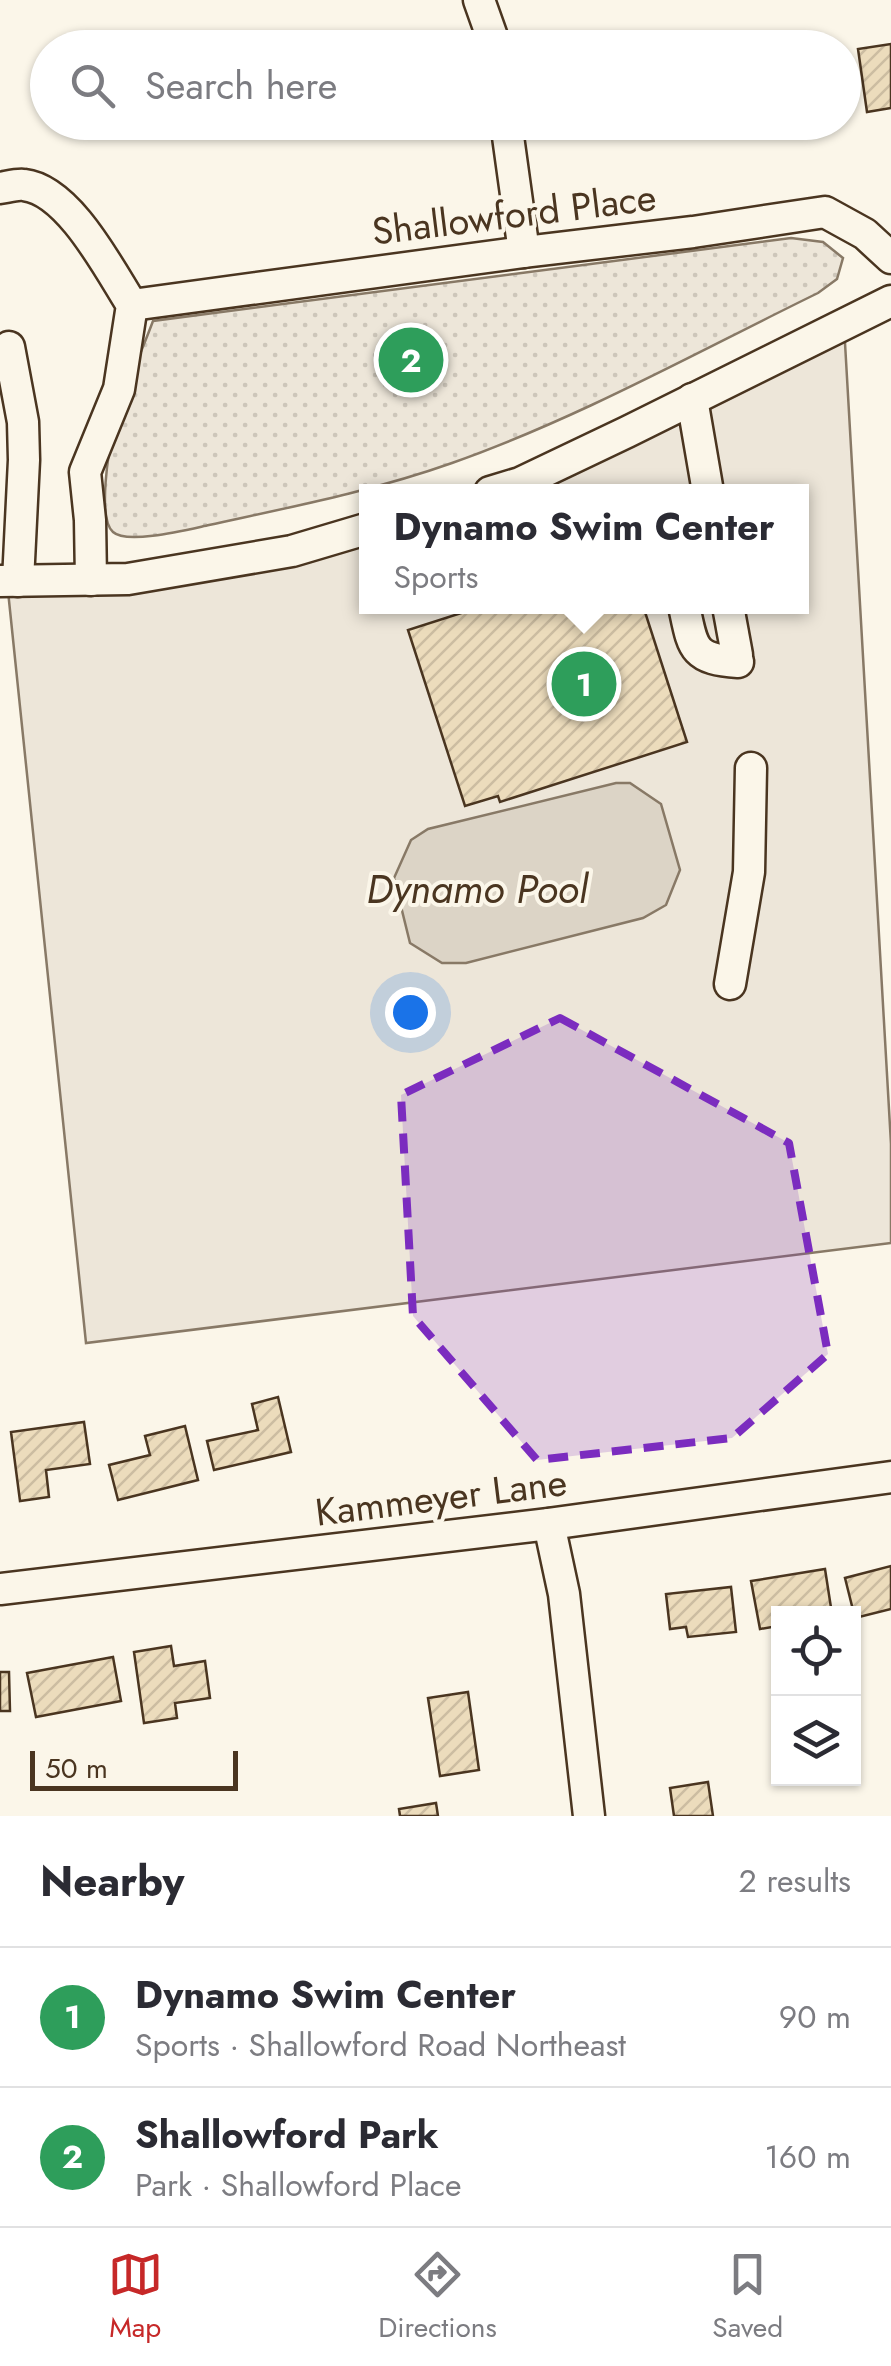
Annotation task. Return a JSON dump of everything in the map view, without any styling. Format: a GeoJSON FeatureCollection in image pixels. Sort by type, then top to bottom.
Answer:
{"type":"FeatureCollection","features":[{"type":"Feature","properties":{"kind":"street"},"geometry":{"type":"LineString","coordinates":[[479,0],[490,30]]}},
{"type":"Feature","properties":{"kind":"street"},"geometry":{"type":"LineString","coordinates":[[508,140],[524,252]]}},
{"type":"Feature","properties":{"kind":"street"},"geometry":{"type":"LineString","coordinates":[[0,188],[23,184],[35,188],[72,213],[132,305],[118,389],[85,472],[91,580]]}},
{"type":"Feature","properties":{"kind":"street","name":"Shallowford Place"},"geometry":{"type":"LineString","coordinates":[[132,305],[825,212],[866,234],[891,258]]}},
{"type":"Feature","properties":{"kind":"street"},"geometry":{"type":"LineString","coordinates":[[514,484],[891,302]]}},
{"type":"Feature","properties":{"kind":"street"},"geometry":{"type":"LineString","coordinates":[[9,347],[23,422],[24,460],[9,581],[128,579],[292,551],[359,530]]}},
{"type":"Feature","properties":{"kind":"street"},"geometry":{"type":"LineString","coordinates":[[692,399],[707,484]]}},
{"type":"Feature","properties":{"kind":"street"},"geometry":{"type":"LineString","coordinates":[[686,614],[695,647],[706,658],[738,659],[730,614]]}},
{"type":"Feature","properties":{"kind":"street"},"geometry":{"type":"LineString","coordinates":[[730,984],[749,872],[751,768]]}},
{"type":"Feature","properties":{"kind":"street","name":"Kammeyer Lane"},"geometry":{"type":"LineString","coordinates":[[0,1589],[549,1524],[891,1478]]}},
{"type":"Feature","properties":{"kind":"street"},"geometry":{"type":"LineString","coordinates":[[549,1524],[564,1594],[589,1816]]}},
{"type":"Feature","properties":{"kind":"highlighted area"},"geometry":{"type":"Polygon","coordinates":[[[560,1018],[789,1143],[828,1354],[732,1438],[537,1460],[413,1316],[401,1095],[560,1018]]]}},
{"type":"Feature","properties":{"kind":"shaded area"},"geometry":{"type":"Polygon","coordinates":[[[791,238],[823,242],[843,258],[837,279],[818,293],[637,383],[499,445],[422,473],[383,484],[359,484],[359,491],[301,505],[188,530],[145,537],[120,536],[108,524],[106,513],[112,438],[153,321],[791,238]]]}},
{"type":"Feature","properties":{"kind":"shaded area"},"geometry":{"type":"Polygon","coordinates":[[[843,308],[891,1144],[891,1243],[86,1343],[8,591],[261,550],[359,521],[359,614],[809,614],[809,484],[486,484],[557,464],[843,308]]]}},
{"type":"Feature","properties":{"kind":"water","name":"Dynamo Pool"},"geometry":{"type":"Polygon","coordinates":[[[616,783],[630,783],[661,804],[680,870],[666,905],[643,918],[466,963],[442,963],[410,943],[394,878],[411,840],[428,829],[616,783]]]}},
{"type":"Feature","properties":{"kind":"building"},"geometry":{"type":"Polygon","coordinates":[[[891,44],[891,108],[867,112],[861,49],[891,44]]]}},
{"type":"Feature","properties":{"kind":"building"},"geometry":{"type":"Polygon","coordinates":[[[458,614],[646,614],[687,742],[500,802],[498,796],[465,806],[408,630],[458,614]]]}},
{"type":"Feature","properties":{"kind":"building"},"geometry":{"type":"Polygon","coordinates":[[[278,1397],[291,1452],[214,1470],[207,1441],[258,1430],[252,1404],[278,1397]]]}},
{"type":"Feature","properties":{"kind":"building"},"geometry":{"type":"Polygon","coordinates":[[[84,1422],[90,1464],[46,1470],[49,1497],[20,1501],[11,1432],[84,1422]]]}},
{"type":"Feature","properties":{"kind":"building"},"geometry":{"type":"Polygon","coordinates":[[[185,1426],[198,1480],[118,1500],[109,1465],[150,1455],[145,1436],[185,1426]]]}},
{"type":"Feature","properties":{"kind":"building"},"geometry":{"type":"Polygon","coordinates":[[[891,1566],[891,1609],[861,1616],[861,1606],[852,1606],[845,1578],[891,1566]]]}},
{"type":"Feature","properties":{"kind":"building"},"geometry":{"type":"Polygon","coordinates":[[[825,1569],[831,1606],[771,1606],[771,1627],[760,1629],[751,1581],[825,1569]]]}},
{"type":"Feature","properties":{"kind":"building"},"geometry":{"type":"Polygon","coordinates":[[[731,1587],[736,1632],[688,1637],[686,1627],[670,1629],[666,1594],[731,1587]]]}},
{"type":"Feature","properties":{"kind":"building"},"geometry":{"type":"Polygon","coordinates":[[[171,1646],[174,1666],[205,1661],[210,1698],[175,1703],[177,1718],[144,1723],[134,1652],[171,1646]]]}},
{"type":"Feature","properties":{"kind":"building"},"geometry":{"type":"Polygon","coordinates":[[[113,1657],[121,1701],[36,1717],[27,1673],[113,1657]]]}},
{"type":"Feature","properties":{"kind":"building"},"geometry":{"type":"Polygon","coordinates":[[[0,1672],[9,1672],[10,1711],[0,1711],[0,1672]]]}},
{"type":"Feature","properties":{"kind":"building"},"geometry":{"type":"Polygon","coordinates":[[[468,1692],[479,1770],[440,1776],[428,1698],[468,1692]]]}},
{"type":"Feature","properties":{"kind":"building"},"geometry":{"type":"Polygon","coordinates":[[[708,1782],[713,1816],[674,1816],[670,1788],[708,1782]]]}},
{"type":"Feature","properties":{"kind":"building"},"geometry":{"type":"Polygon","coordinates":[[[436,1803],[438,1816],[400,1816],[399,1809],[436,1803]]]}},
{"type":"Feature","properties":{"kind":"place","name":"Shallowford Park"},"geometry":{"type":"Point","coordinates":[411,360]}},
{"type":"Feature","properties":{"kind":"place","name":"Dynamo Swim Center"},"geometry":{"type":"Point","coordinates":[584,684]}}]}
